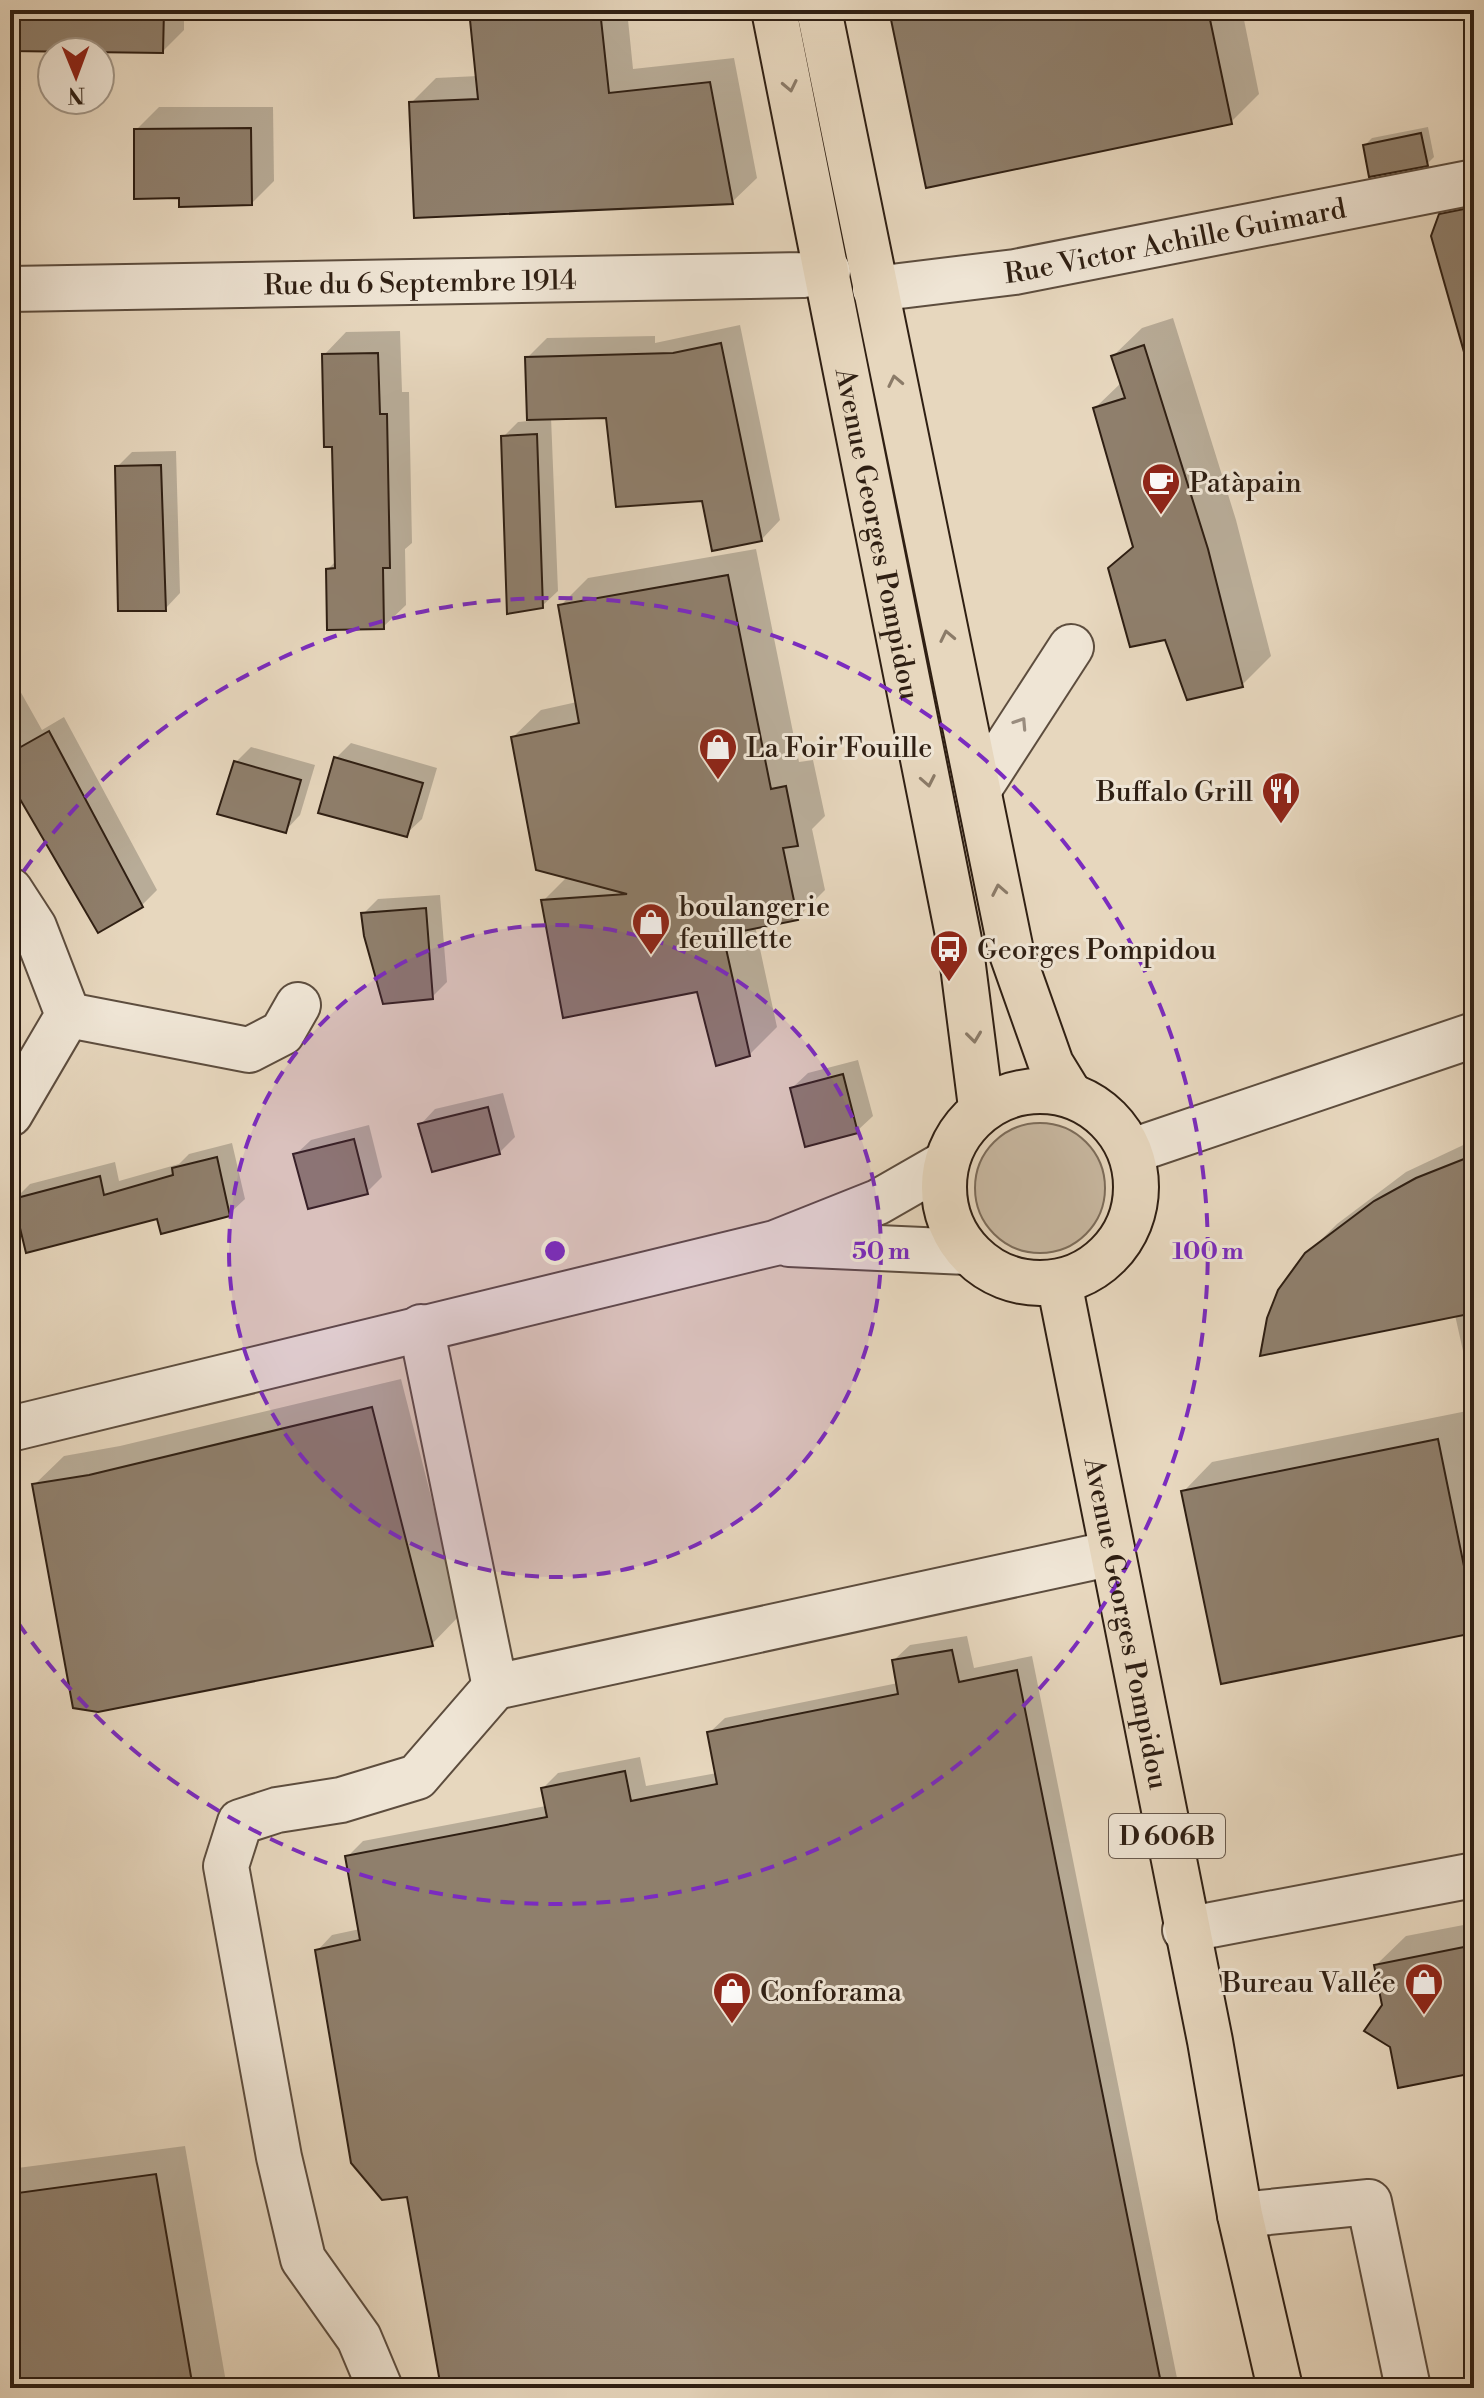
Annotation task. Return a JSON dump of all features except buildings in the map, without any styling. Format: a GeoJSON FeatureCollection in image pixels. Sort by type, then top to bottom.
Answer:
{"type":"FeatureCollection","features":[{"type":"Feature","properties":{"kind":"main road","name":"Avenue Georges Pompidou"},"geometry":{"type":"LineString","coordinates":[[774,10],[961,950],[981,1107]]}},
{"type":"Feature","properties":{"kind":"main road","name":"Avenue Georges Pompidou"},"geometry":{"type":"LineString","coordinates":[[819,10],[1011,951],[1051,1064],[1070,1095]]}},
{"type":"Feature","properties":{"kind":"main road"},"geometry":{"type":"LineString","coordinates":[[1049,1088],[1070,1095],[1102,1116],[1132,1151],[1138,1171],[1138,1194],[1132,1223],[1109,1256],[1080,1276],[1059,1282],[1019,1282],[990,1269],[967,1252],[945,1211],[946,1163],[960,1133],[981,1107],[1013,1092],[1049,1088]]}},
{"type":"Feature","properties":{"kind":"main road","name":"Avenue Georges Pompidou"},"geometry":{"type":"LineString","coordinates":[[1059,1282],[1185,1930],[1210,2041],[1240,2215],[1280,2388]]}},
{"type":"Feature","properties":{"kind":"street","name":"Rue Victor Achille Guimard"},"geometry":{"type":"LineString","coordinates":[[875,289],[1015,272],[1474,182]]}},
{"type":"Feature","properties":{"kind":"street","name":"Rue du 6 Septembre 1914"},"geometry":{"type":"LineString","coordinates":[[10,289],[803,275],[828,271]]}},
{"type":"Feature","properties":{"kind":"street"},"geometry":{"type":"LineString","coordinates":[[979,789],[1071,647]]}},
{"type":"Feature","properties":{"kind":"street"},"geometry":{"type":"LineString","coordinates":[[10,890],[34,927],[68,1015]]}},
{"type":"Feature","properties":{"kind":"street"},"geometry":{"type":"LineString","coordinates":[[68,1015],[249,1050],[282,1033],[298,1005]]}},
{"type":"Feature","properties":{"kind":"street"},"geometry":{"type":"LineString","coordinates":[[10,1114],[68,1015]]}},
{"type":"Feature","properties":{"kind":"street"},"geometry":{"type":"LineString","coordinates":[[1132,1151],[1474,1035]]}},
{"type":"Feature","properties":{"kind":"street"},"geometry":{"type":"LineString","coordinates":[[10,1429],[775,1243],[878,1202],[946,1163]]}},
{"type":"Feature","properties":{"kind":"street"},"geometry":{"type":"LineString","coordinates":[[775,1243],[967,1252]]}},
{"type":"Feature","properties":{"kind":"street"},"geometry":{"type":"LineString","coordinates":[[421,1327],[495,1687]]}},
{"type":"Feature","properties":{"kind":"street"},"geometry":{"type":"LineString","coordinates":[[380,2388],[359,2338],[303,2259],[279,2157],[226,1866],[240,1822],[277,1810],[341,1800],[417,1777],[495,1687],[1113,1553]]}},
{"type":"Feature","properties":{"kind":"street"},"geometry":{"type":"LineString","coordinates":[[1185,1930],[1474,1875]]}},
{"type":"Feature","properties":{"kind":"street"},"geometry":{"type":"LineString","coordinates":[[1240,2215],[1369,2202],[1408,2388]]}},
{"type":"Feature","properties":{"kind":"shaded area"},"geometry":{"type":"Polygon","coordinates":[[[1040,1123],[1065,1128],[1086,1142],[1100,1163],[1105,1188],[1100,1213],[1086,1234],[1065,1248],[1040,1253],[1015,1248],[994,1234],[980,1213],[975,1188],[980,1163],[994,1142],[1015,1128],[1040,1123]]]}},
{"type":"Feature","properties":{"kind":"place","name":"Patàpain"},"geometry":{"type":"Point","coordinates":[1161,516]}},
{"type":"Feature","properties":{"kind":"place","name":"La Foir'Fouille"},"geometry":{"type":"Point","coordinates":[718,781]}},
{"type":"Feature","properties":{"kind":"place","name":"Buffalo Grill"},"geometry":{"type":"Point","coordinates":[1281,825]}},
{"type":"Feature","properties":{"kind":"place","name":"boulangerie feuillette"},"geometry":{"type":"Point","coordinates":[651,956]}},
{"type":"Feature","properties":{"kind":"place","name":"Georges Pompidou"},"geometry":{"type":"Point","coordinates":[949,983]}},
{"type":"Feature","properties":{"kind":"place","name":"Bureau Vallée"},"geometry":{"type":"Point","coordinates":[1424,2016]}},
{"type":"Feature","properties":{"kind":"place","name":"Conforama"},"geometry":{"type":"Point","coordinates":[732,2025]}}]}
